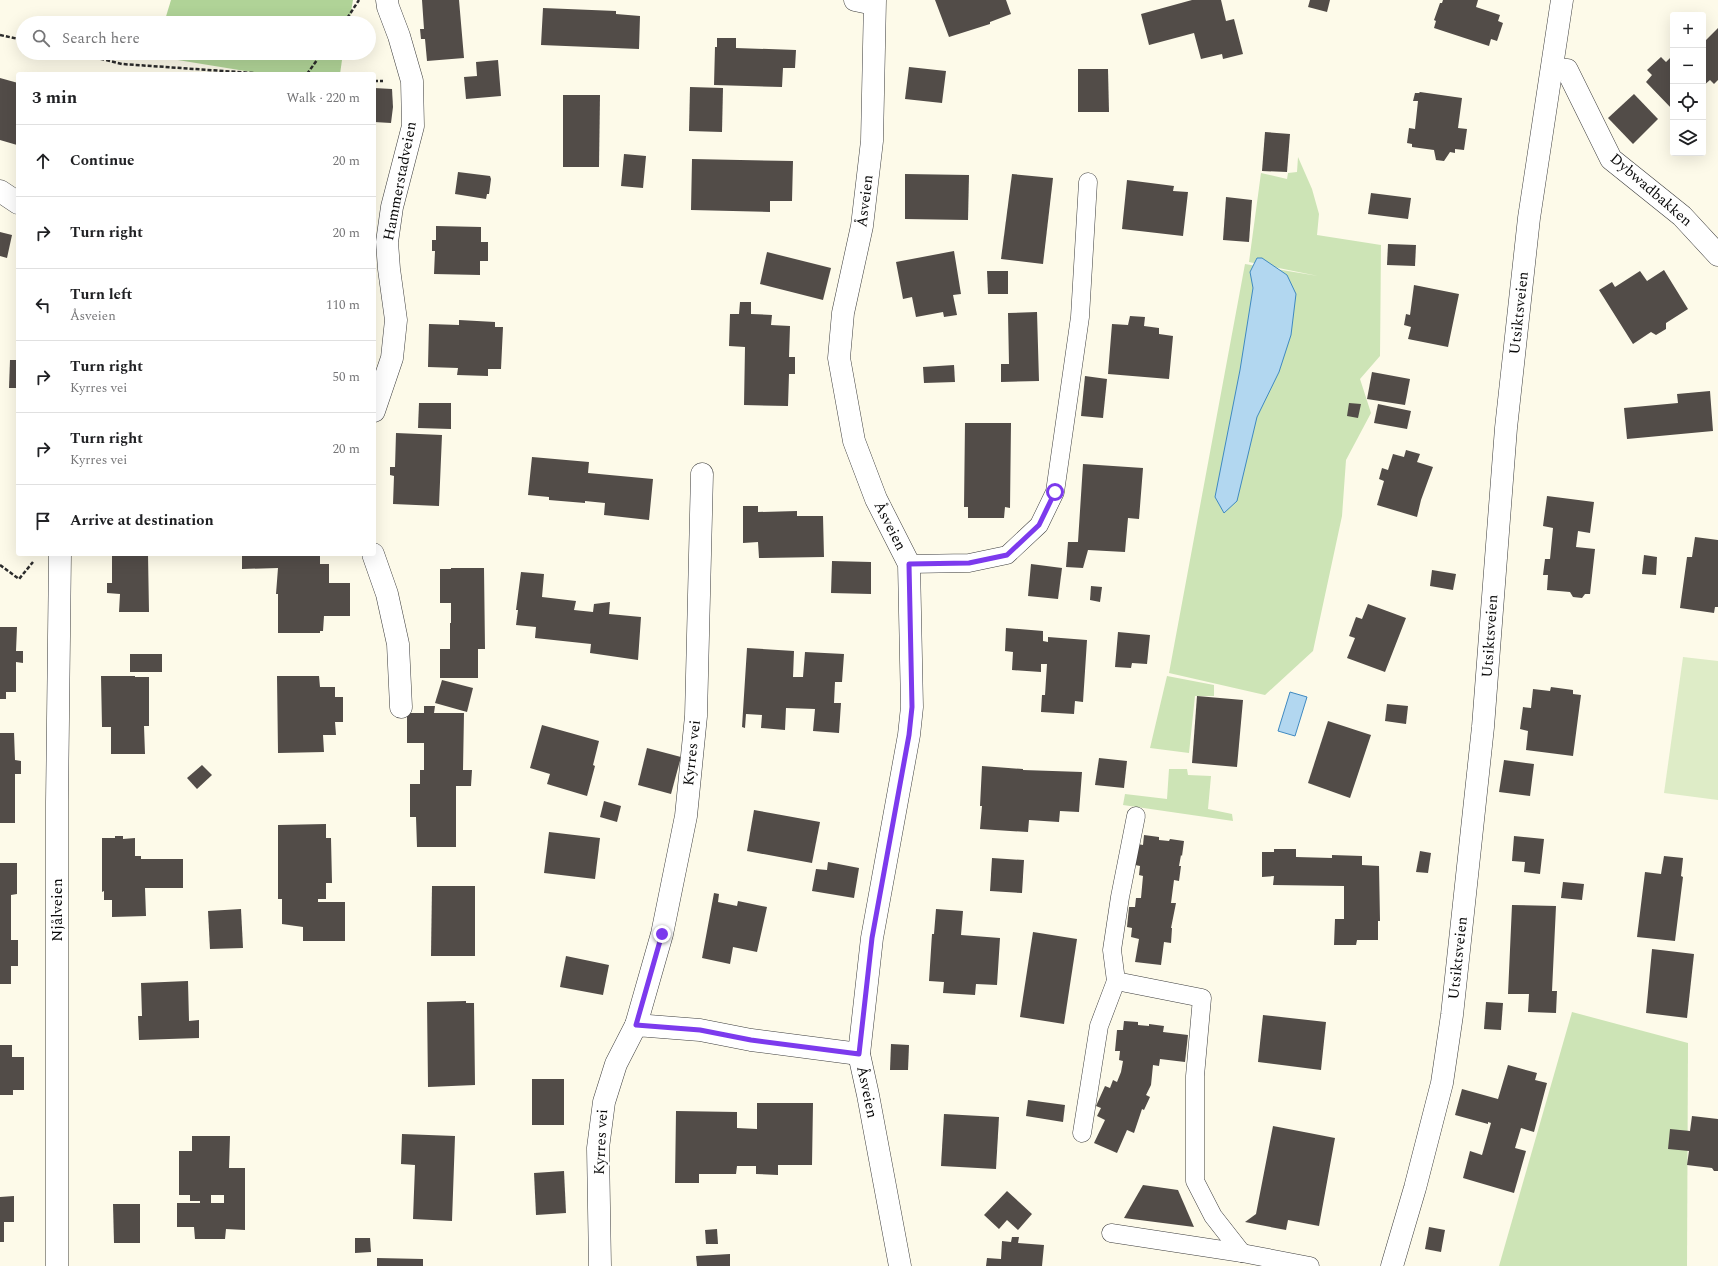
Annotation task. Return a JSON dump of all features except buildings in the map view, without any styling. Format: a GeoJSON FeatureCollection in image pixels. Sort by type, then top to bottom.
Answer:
{"type":"FeatureCollection","features":[{"type":"Feature","properties":{"kind":"street","name":"Hammerstadveien"},"geometry":{"type":"LineString","coordinates":[[376,405],[392,358],[396,320],[387,242],[392,207],[413,126],[412,81],[387,0]]}},
{"type":"Feature","properties":{"kind":"street","name":"Utsiktsveien"},"geometry":{"type":"LineString","coordinates":[[1392,1266],[1415,1188],[1442,1083],[1452,1015],[1483,727],[1506,428],[1529,218],[1562,0]]}},
{"type":"Feature","properties":{"kind":"street","name":"Åsveien"},"geometry":{"type":"LineString","coordinates":[[868,2],[872,141],[862,226],[843,313],[839,358],[854,441],[876,499],[909,564],[912,707],[909,735],[872,938],[859,1054],[900,1266]]}},
{"type":"Feature","properties":{"kind":"street","name":"Dybwadbakken"},"geometry":{"type":"LineString","coordinates":[[1552,69],[1567,70],[1611,159],[1682,216],[1718,255]]}},
{"type":"Feature","properties":{"kind":"street"},"geometry":{"type":"LineString","coordinates":[[0,191],[16,201]]}},
{"type":"Feature","properties":{"kind":"street","name":"Kyrres vei"},"geometry":{"type":"LineString","coordinates":[[600,1266],[598,1148],[604,1102],[616,1064],[636,1025],[662,934],[686,816],[696,716],[702,474]]}},
{"type":"Feature","properties":{"kind":"street","name":"Njålveien"},"geometry":{"type":"LineString","coordinates":[[57,1266],[56,802],[60,556]]}},
{"type":"Feature","properties":{"kind":"street"},"geometry":{"type":"LineString","coordinates":[[374,556],[387,594],[398,644],[401,707]]}},
{"type":"Feature","properties":{"kind":"street"},"geometry":{"type":"LineString","coordinates":[[636,1025],[700,1030],[751,1040],[859,1054]]}},
{"type":"Feature","properties":{"kind":"lane"},"geometry":{"type":"LineString","coordinates":[[909,564],[969,563],[1007,555],[1039,525],[1055,492],[1080,317],[1088,182]]}},
{"type":"Feature","properties":{"kind":"lane"},"geometry":{"type":"LineString","coordinates":[[1082,1133],[1099,1026],[1116,981],[1112,950],[1120,897],[1136,816]]}},
{"type":"Feature","properties":{"kind":"lane"},"geometry":{"type":"LineString","coordinates":[[1116,981],[1202,998],[1195,1076],[1195,1181],[1213,1216],[1242,1254]]}},
{"type":"Feature","properties":{"kind":"lane"},"geometry":{"type":"LineString","coordinates":[[1111,1233],[1310,1266]]}},
{"type":"Feature","properties":{"kind":"path"},"geometry":{"type":"LineString","coordinates":[[349,16],[359,0]]}},
{"type":"Feature","properties":{"kind":"path"},"geometry":{"type":"LineString","coordinates":[[0,35],[16,38]]}},
{"type":"Feature","properties":{"kind":"path"},"geometry":{"type":"LineString","coordinates":[[105,60],[122,64],[239,72]]}},
{"type":"Feature","properties":{"kind":"path"},"geometry":{"type":"LineString","coordinates":[[308,72],[317,60]]}},
{"type":"Feature","properties":{"kind":"path"},"geometry":{"type":"LineString","coordinates":[[0,565],[19,579],[35,558]]}},
{"type":"Feature","properties":{"kind":"green space"},"geometry":{"type":"Polygon","coordinates":[[[171,0],[353,0],[350,16],[166,16],[171,0]]]}},
{"type":"Feature","properties":{"kind":"green space"},"geometry":{"type":"Polygon","coordinates":[[[177,60],[342,60],[340,72],[251,72],[177,60]]]}},
{"type":"Feature","properties":{"kind":"green space"},"geometry":{"type":"Polygon","coordinates":[[[1298,157],[1312,189],[1319,214],[1317,235],[1381,245],[1380,356],[1360,379],[1371,413],[1346,460],[1342,516],[1313,651],[1265,695],[1169,673],[1245,264],[1318,276],[1249,262],[1261,173],[1287,179],[1288,173],[1297,172],[1298,157]]]}},
{"type":"Feature","properties":{"kind":"green space"},"geometry":{"type":"Polygon","coordinates":[[[1683,657],[1718,661],[1718,800],[1664,793],[1683,657]]]}},
{"type":"Feature","properties":{"kind":"green space"},"geometry":{"type":"Polygon","coordinates":[[[1167,676],[1214,685],[1214,696],[1195,696],[1189,753],[1150,748],[1167,676]]]}},
{"type":"Feature","properties":{"kind":"green space"},"geometry":{"type":"Polygon","coordinates":[[[1169,769],[1187,769],[1188,775],[1211,776],[1208,809],[1232,814],[1233,821],[1123,805],[1125,794],[1167,799],[1169,769]]]}},
{"type":"Feature","properties":{"kind":"green space"},"geometry":{"type":"Polygon","coordinates":[[[1572,1012],[1688,1043],[1687,1266],[1499,1266],[1572,1012]]]}},
{"type":"Feature","properties":{"kind":"water"},"geometry":{"type":"Polygon","coordinates":[[[1257,258],[1262,258],[1287,275],[1296,294],[1291,335],[1279,372],[1257,417],[1237,501],[1224,513],[1215,497],[1240,370],[1253,288],[1250,272],[1257,258]]]}},
{"type":"Feature","properties":{"kind":"water"},"geometry":{"type":"Polygon","coordinates":[[[1290,692],[1307,697],[1295,736],[1278,731],[1290,692]]]}},
{"type":"Feature","properties":{"kind":"route"},"geometry":{"type":"LineString","coordinates":[[662,934],[636,1025],[700,1030],[751,1040],[839,1053],[859,1054],[872,938],[909,735],[912,707],[909,564],[969,563],[1007,555],[1039,525],[1055,492]]}}]}
